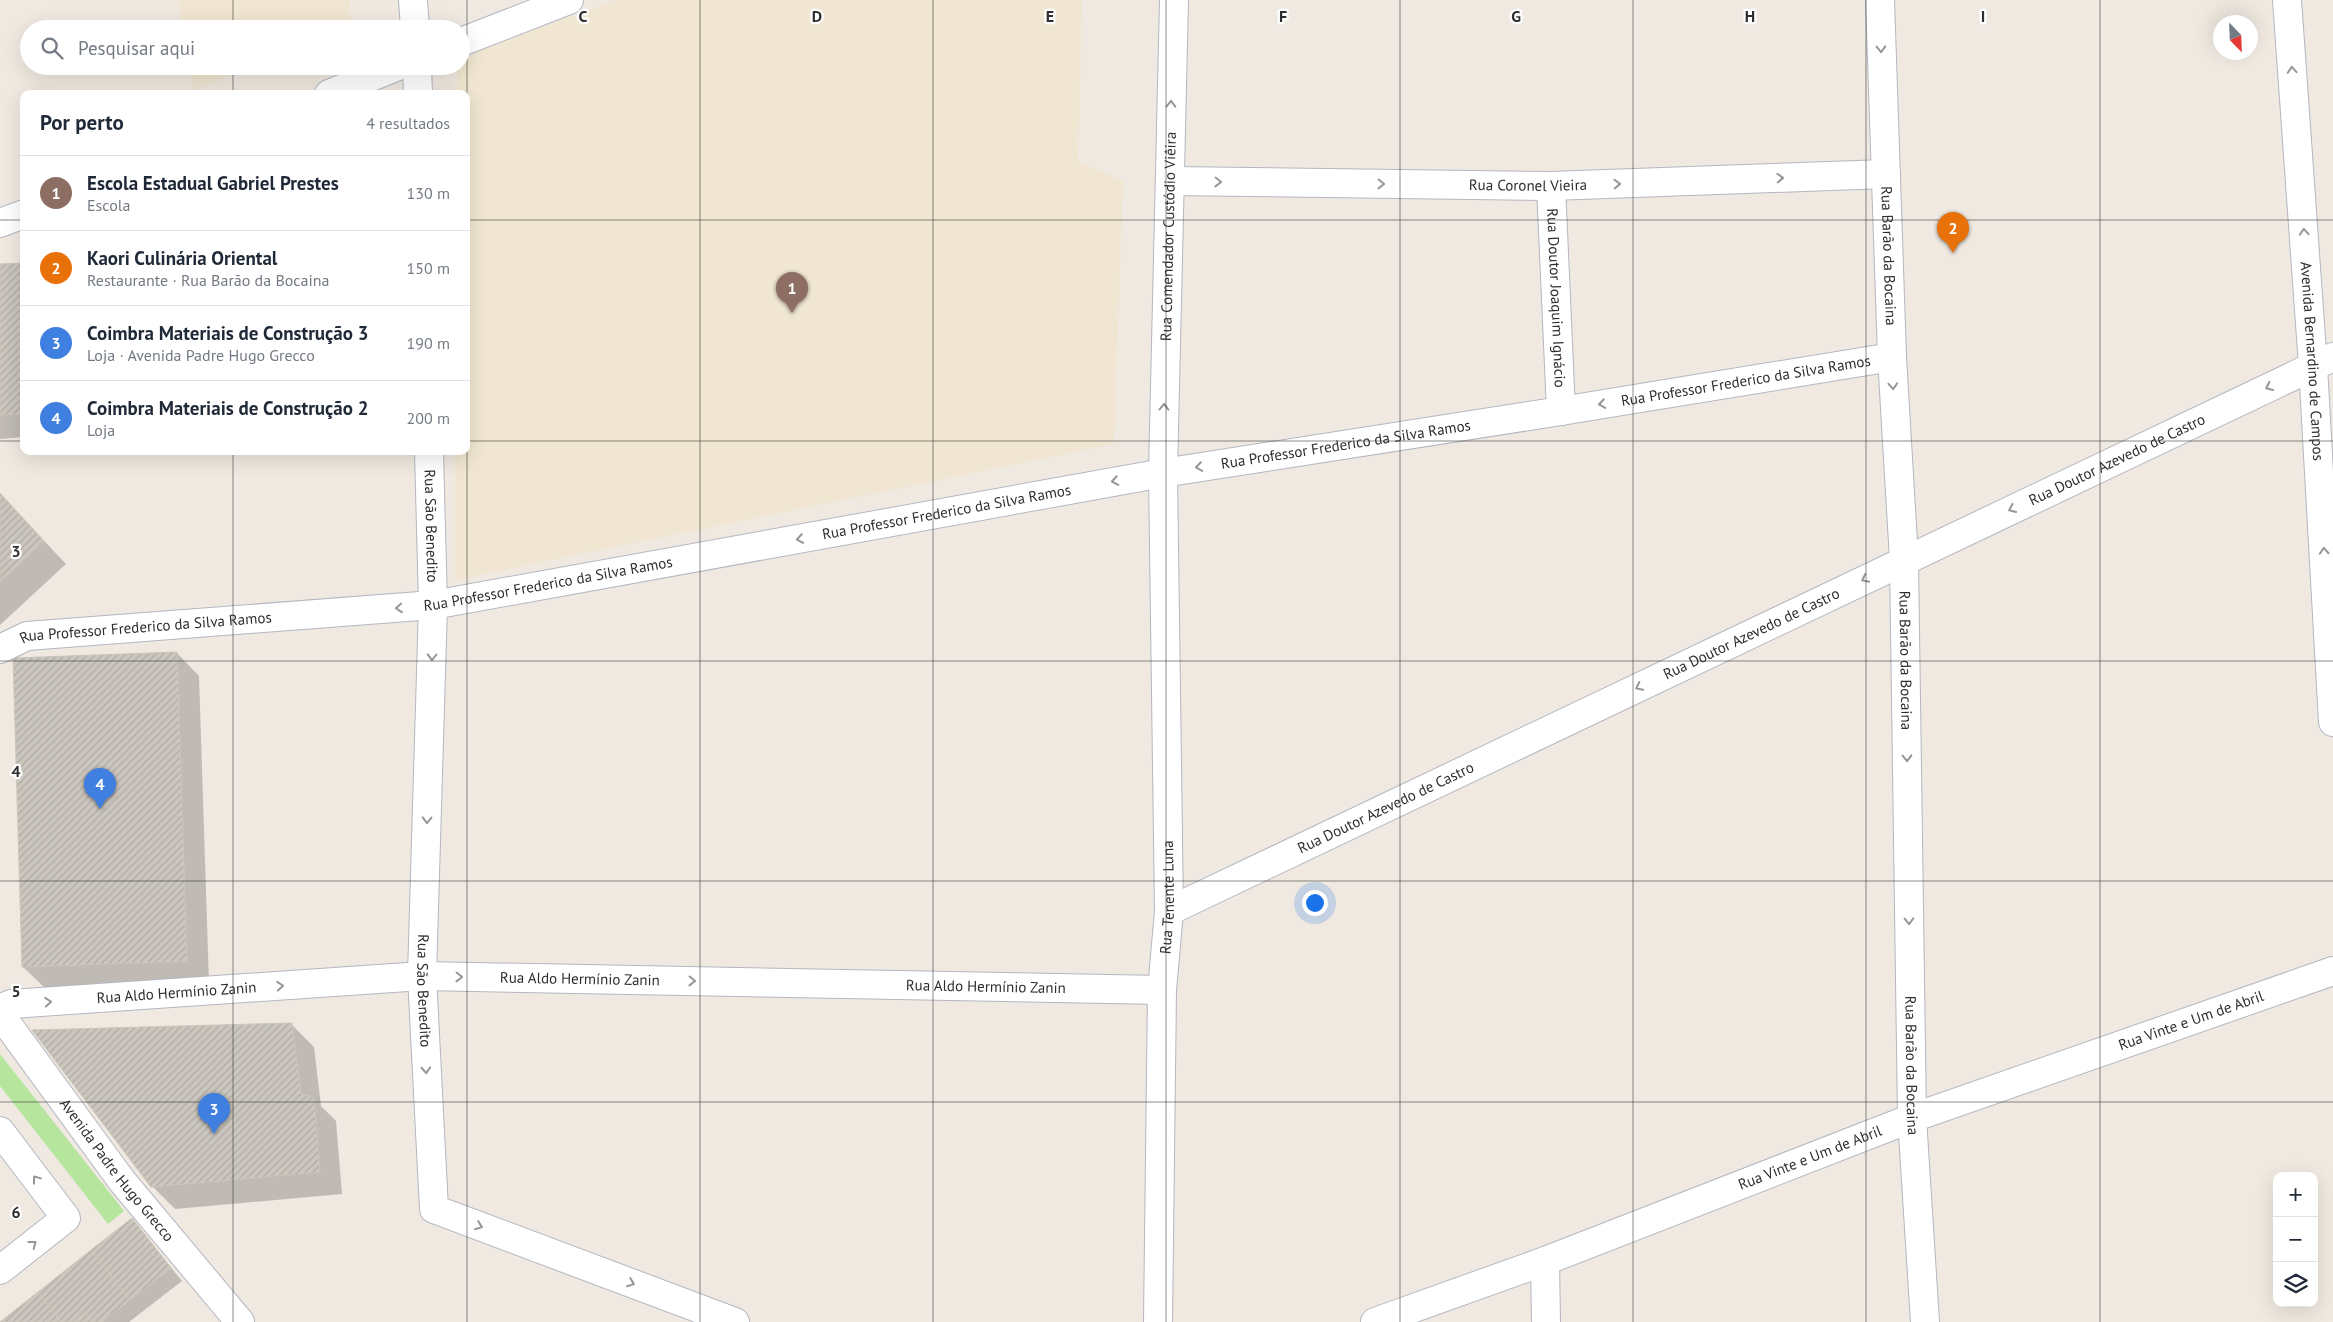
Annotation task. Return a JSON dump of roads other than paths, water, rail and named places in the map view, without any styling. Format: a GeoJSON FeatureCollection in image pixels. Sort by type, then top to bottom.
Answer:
{"type":"FeatureCollection","features":[{"type":"Feature","properties":{"kind":"street"},"geometry":{"type":"LineString","coordinates":[[413,0],[414,20]]}},
{"type":"Feature","properties":{"kind":"street"},"geometry":{"type":"LineString","coordinates":[[470,38],[569,0]]}},
{"type":"Feature","properties":{"kind":"street","name":"Rua Comendador Custódio Viêira"},"geometry":{"type":"LineString","coordinates":[[1163,473],[1174,0]]}},
{"type":"Feature","properties":{"kind":"street","name":"Rua Barão da Bocaina"},"geometry":{"type":"LineString","coordinates":[[1880,0],[1892,356],[1904,560],[1912,1118],[1925,1322]]}},
{"type":"Feature","properties":{"kind":"street","name":"Avenida Bernardino de Campos"},"geometry":{"type":"LineString","coordinates":[[2286,0],[2323,362],[2333,722]]}},
{"type":"Feature","properties":{"kind":"street"},"geometry":{"type":"LineString","coordinates":[[339,90],[376,75]]}},
{"type":"Feature","properties":{"kind":"street"},"geometry":{"type":"LineString","coordinates":[[418,75],[418,90]]}},
{"type":"Feature","properties":{"kind":"street","name":"Rua Coronel Vieira"},"geometry":{"type":"LineString","coordinates":[[1170,181],[1551,186],[1886,174]]}},
{"type":"Feature","properties":{"kind":"street","name":"Rua Doutor Joaquim Ignácio"},"geometry":{"type":"LineString","coordinates":[[1551,186],[1561,411]]}},
{"type":"Feature","properties":{"kind":"street"},"geometry":{"type":"LineString","coordinates":[[0,224],[20,216]]}},
{"type":"Feature","properties":{"kind":"street","name":"Rua Professor Frederico da Silva Ramos"},"geometry":{"type":"LineString","coordinates":[[0,649],[27,636],[433,605],[1163,473],[1561,411],[1892,356]]}},
{"type":"Feature","properties":{"kind":"street","name":"Rua Doutor Azevedo de Castro"},"geometry":{"type":"LineString","coordinates":[[1169,911],[2323,362]]}},
{"type":"Feature","properties":{"kind":"street","name":"Rua São Benedito"},"geometry":{"type":"LineString","coordinates":[[429,455],[433,605],[422,976],[434,1209],[735,1322]]}},
{"type":"Feature","properties":{"kind":"street","name":"Rua Tenente Luna"},"geometry":{"type":"LineString","coordinates":[[1158,1322],[1162,990],[1169,911],[1163,473]]}},
{"type":"Feature","properties":{"kind":"street","name":"Rua Vinte e Um de Abril"},"geometry":{"type":"LineString","coordinates":[[1375,1322],[1545,1261],[1912,1118],[2333,972]]}},
{"type":"Feature","properties":{"kind":"street","name":"Rua Aldo Hermínio Zanin"},"geometry":{"type":"LineString","coordinates":[[0,1009],[11,1004],[422,976],[1162,990]]}},
{"type":"Feature","properties":{"kind":"street","name":"Avenida Padre Hugo Grecco"},"geometry":{"type":"LineString","coordinates":[[0,1014],[122,1181],[240,1322]]}},
{"type":"Feature","properties":{"kind":"street"},"geometry":{"type":"LineString","coordinates":[[0,1131],[66,1218],[0,1270]]}},
{"type":"Feature","properties":{"kind":"street"},"geometry":{"type":"LineString","coordinates":[[1545,1261],[1546,1322]]}},
{"type":"Feature","properties":{"kind":"place","name":"Kaori Culinária Oriental"},"geometry":{"type":"Point","coordinates":[1953,253]}},
{"type":"Feature","properties":{"kind":"place","name":"Escola Estadual Gabriel Prestes"},"geometry":{"type":"Point","coordinates":[792,313]}},
{"type":"Feature","properties":{"kind":"place","name":"Coimbra Materiais de Construção 2"},"geometry":{"type":"Point","coordinates":[100,809]}},
{"type":"Feature","properties":{"kind":"place","name":"Coimbra Materiais de Construção 3"},"geometry":{"type":"Point","coordinates":[214,1134]}}]}
